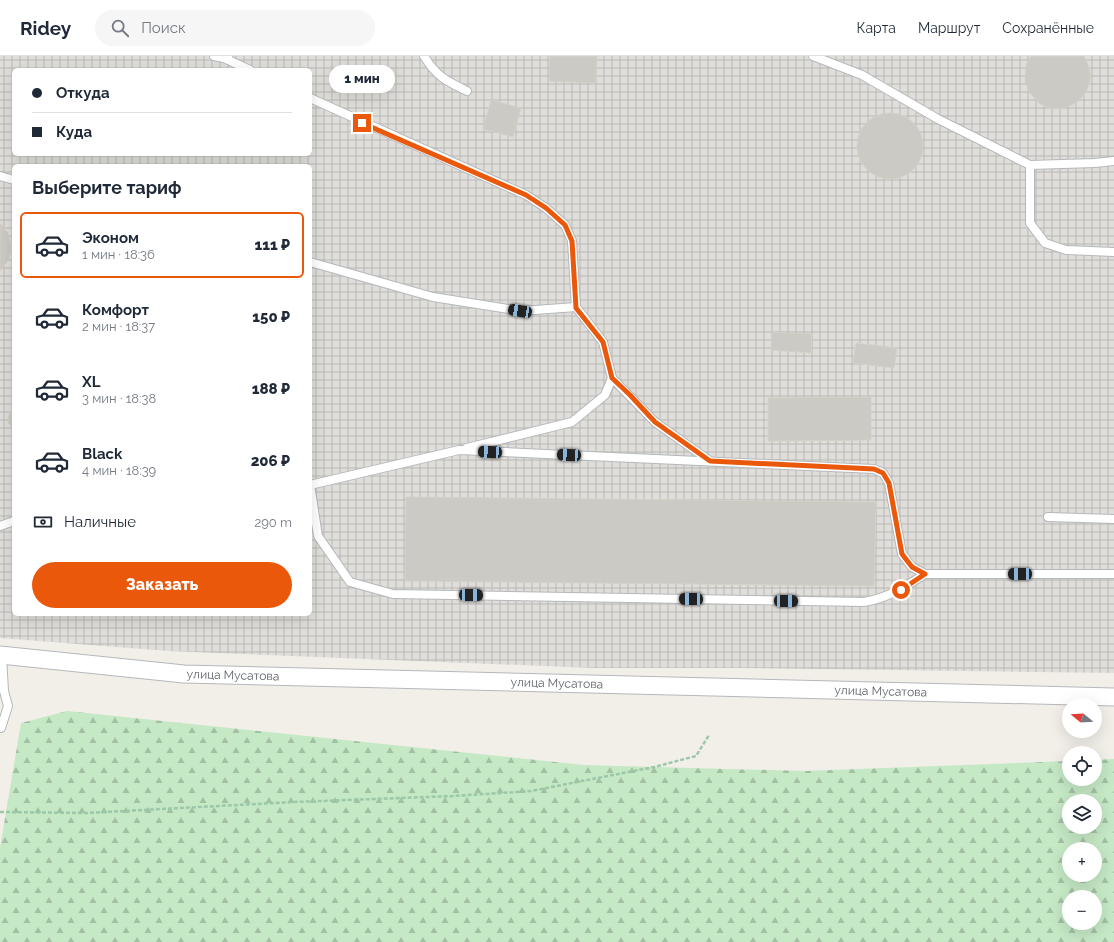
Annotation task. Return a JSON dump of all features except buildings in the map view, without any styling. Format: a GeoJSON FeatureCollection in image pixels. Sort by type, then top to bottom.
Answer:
{"type":"FeatureCollection","features":[{"type":"Feature","properties":{"kind":"street","name":"улица Мусатова"},"geometry":{"type":"LineString","coordinates":[[1,656],[184,674],[1114,697]]}},
{"type":"Feature","properties":{"kind":"lane"},"geometry":{"type":"LineString","coordinates":[[214,56],[226,57],[246,68]]}},
{"type":"Feature","properties":{"kind":"lane"},"geometry":{"type":"LineString","coordinates":[[424,56],[433,71],[454,85],[467,91]]}},
{"type":"Feature","properties":{"kind":"lane"},"geometry":{"type":"LineString","coordinates":[[813,56],[862,75],[938,119],[1030,165],[1114,161]]}},
{"type":"Feature","properties":{"kind":"lane"},"geometry":{"type":"LineString","coordinates":[[312,99],[526,195],[546,208],[565,225],[572,241],[576,308],[603,342],[612,378],[655,422],[710,461]]}},
{"type":"Feature","properties":{"kind":"lane"},"geometry":{"type":"LineString","coordinates":[[1030,165],[1030,223],[1045,243],[1066,250],[1114,252]]}},
{"type":"Feature","properties":{"kind":"lane"},"geometry":{"type":"LineString","coordinates":[[0,176],[12,179]]}},
{"type":"Feature","properties":{"kind":"lane"},"geometry":{"type":"LineString","coordinates":[[312,263],[433,297],[520,311],[576,308]]}},
{"type":"Feature","properties":{"kind":"lane"},"geometry":{"type":"LineString","coordinates":[[312,485],[572,422],[605,395],[612,378]]}},
{"type":"Feature","properties":{"kind":"lane"},"geometry":{"type":"LineString","coordinates":[[459,450],[874,469],[883,473],[889,483],[902,554],[912,567],[925,574],[1114,574]]}},
{"type":"Feature","properties":{"kind":"lane"},"geometry":{"type":"LineString","coordinates":[[312,498],[318,536],[350,582],[393,594],[864,602],[881,599],[901,590],[925,574]]}},
{"type":"Feature","properties":{"kind":"lane"},"geometry":{"type":"LineString","coordinates":[[1048,517],[1114,519]]}},
{"type":"Feature","properties":{"kind":"lane"},"geometry":{"type":"LineString","coordinates":[[0,526],[12,522]]}},
{"type":"Feature","properties":{"kind":"lane"},"geometry":{"type":"LineString","coordinates":[[0,732],[8,706],[2,691],[1,656]]}},
{"type":"Feature","properties":{"kind":"path"},"geometry":{"type":"LineString","coordinates":[[0,812],[86,813],[531,791],[654,767],[696,756],[709,734]]}},
{"type":"Feature","properties":{"kind":"shaded area"},"geometry":{"type":"Polygon","coordinates":[[[0,56],[1114,56],[1114,673],[736,668],[594,668],[168,651],[0,638],[0,56]]]}},
{"type":"Feature","properties":{"kind":"green space"},"geometry":{"type":"Polygon","coordinates":[[[67,711],[584,765],[805,771],[1062,761],[1062,786],[1102,786],[1102,760],[1114,759],[1114,942],[0,942],[0,848],[21,723],[67,711]]]}},
{"type":"Feature","properties":{"kind":"route"},"geometry":{"type":"LineString","coordinates":[[362,123],[526,195],[546,208],[565,225],[572,241],[576,308],[603,342],[612,378],[655,422],[710,461],[874,469],[883,473],[889,483],[902,554],[912,567],[925,574],[901,590]]}}]}
